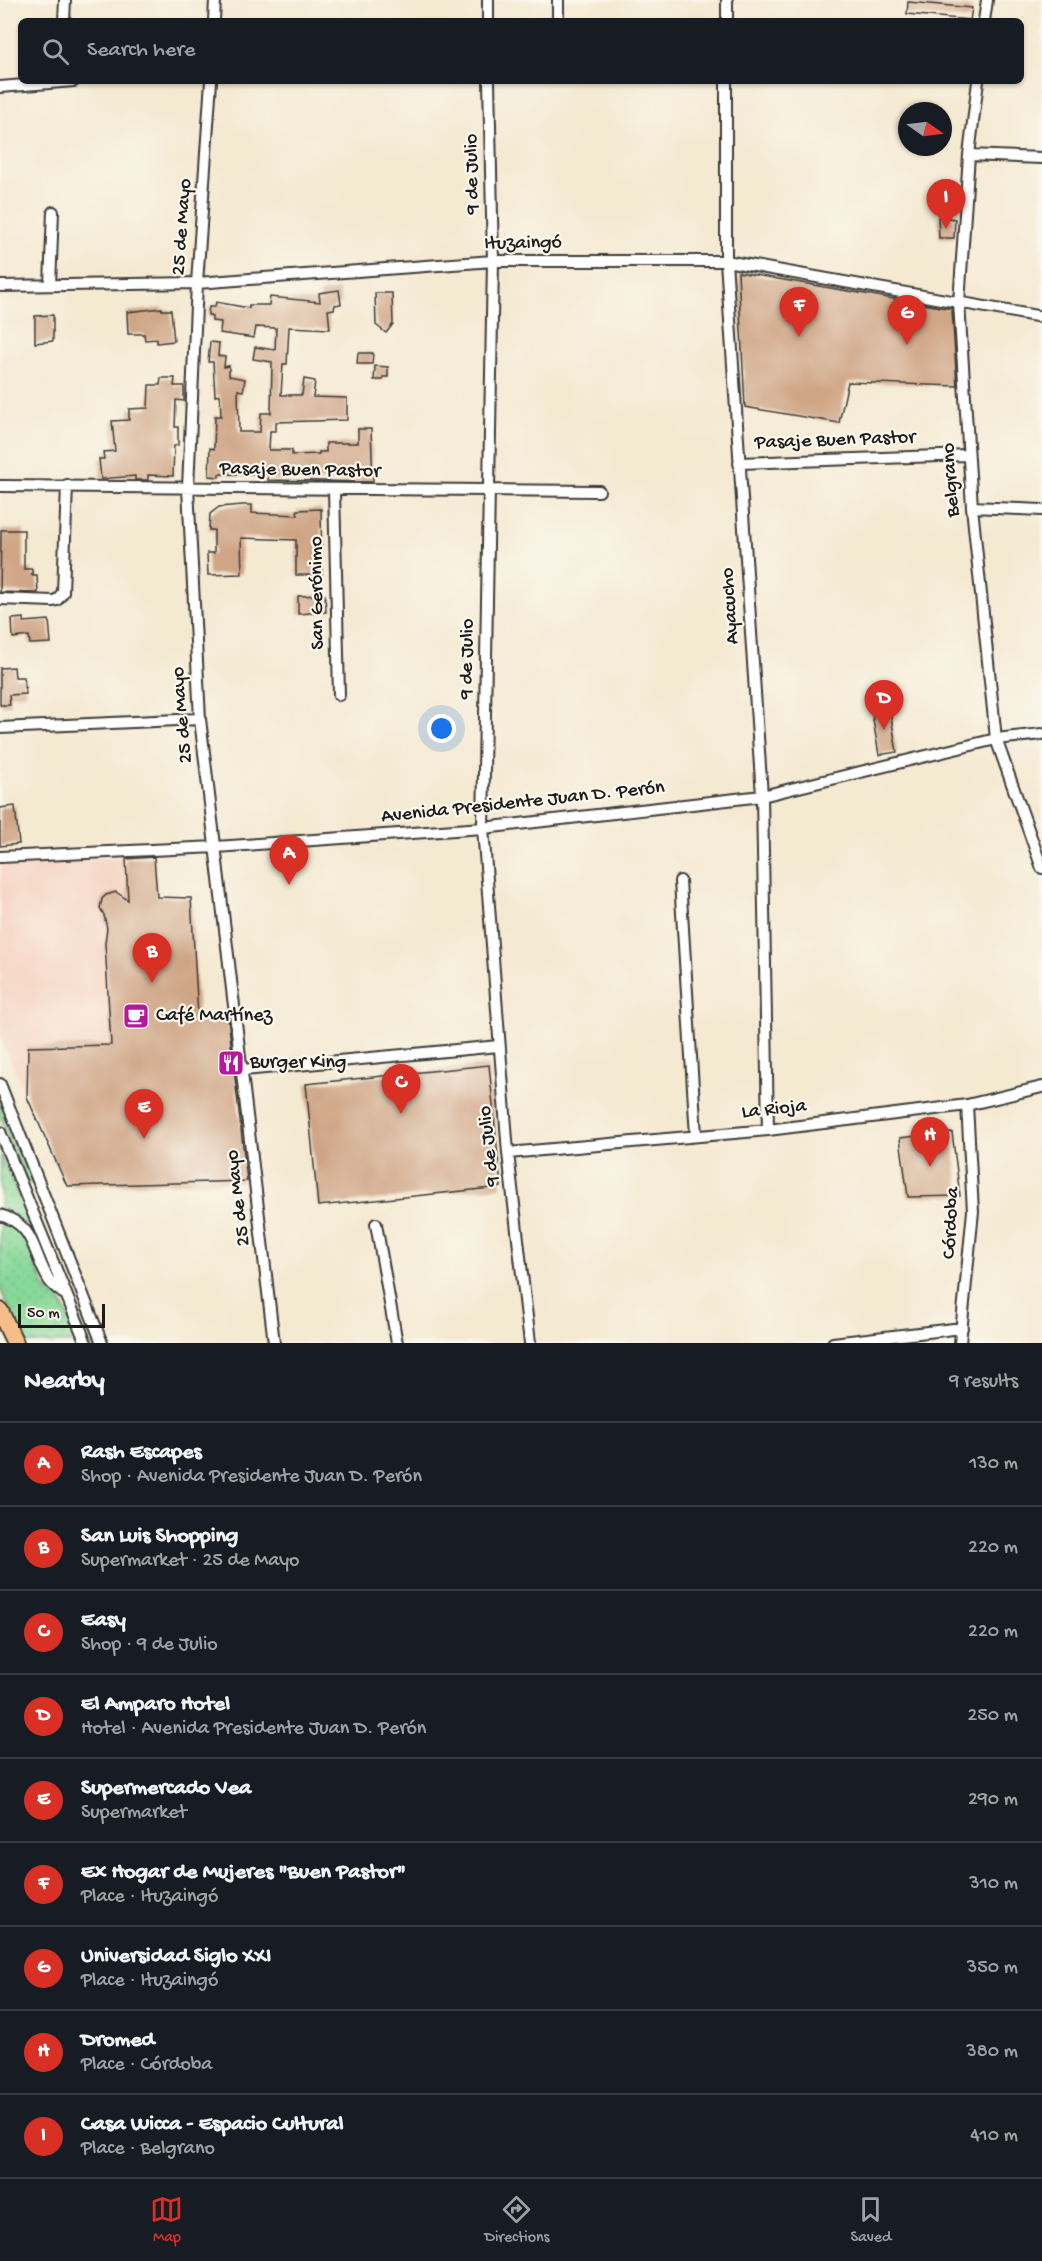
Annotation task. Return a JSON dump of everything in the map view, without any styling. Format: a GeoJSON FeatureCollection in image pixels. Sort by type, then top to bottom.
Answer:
{"type":"FeatureCollection","features":[{"type":"Feature","properties":{"kind":"highway"},"geometry":{"type":"LineString","coordinates":[[0,1311],[15,1343]]}},
{"type":"Feature","properties":{"kind":"street"},"geometry":{"type":"LineString","coordinates":[[64,18],[65,0]]}},
{"type":"Feature","properties":{"kind":"street"},"geometry":{"type":"LineString","coordinates":[[214,18],[215,0]]}},
{"type":"Feature","properties":{"kind":"street"},"geometry":{"type":"LineString","coordinates":[[488,0],[488,18]]}},
{"type":"Feature","properties":{"kind":"street"},"geometry":{"type":"LineString","coordinates":[[558,0],[558,18]]}},
{"type":"Feature","properties":{"kind":"street"},"geometry":{"type":"LineString","coordinates":[[726,18],[727,0]]}},
{"type":"Feature","properties":{"kind":"street"},"geometry":{"type":"LineString","coordinates":[[984,18],[987,0]]}},
{"type":"Feature","properties":{"kind":"street"},"geometry":{"type":"LineString","coordinates":[[0,87],[34,84]]}},
{"type":"Feature","properties":{"kind":"street","name":"25 de Mayo"},"geometry":{"type":"LineString","coordinates":[[211,84],[197,283],[188,488],[200,719],[274,1343]]}},
{"type":"Feature","properties":{"kind":"street","name":"9 de Julio"},"geometry":{"type":"LineString","coordinates":[[489,84],[493,261],[483,828],[508,1153],[530,1343]]}},
{"type":"Feature","properties":{"kind":"street","name":"Ayacucho"},"geometry":{"type":"LineString","coordinates":[[726,84],[726,261],[762,796],[768,1130]]}},
{"type":"Feature","properties":{"kind":"street","name":"Belgrano"},"geometry":{"type":"LineString","coordinates":[[978,84],[969,155],[959,303],[972,507],[996,739],[1042,868]]}},
{"type":"Feature","properties":{"kind":"street"},"geometry":{"type":"LineString","coordinates":[[969,155],[1042,158]]}},
{"type":"Feature","properties":{"kind":"street"},"geometry":{"type":"LineString","coordinates":[[50,285],[53,212]]}},
{"type":"Feature","properties":{"kind":"street","name":"Ituzaingó"},"geometry":{"type":"LineString","coordinates":[[0,286],[197,283],[493,261],[726,261],[1042,317]]}},
{"type":"Feature","properties":{"kind":"street","name":"Pasaje Buen Pastor"},"geometry":{"type":"LineString","coordinates":[[739,463],[968,455]]}},
{"type":"Feature","properties":{"kind":"street"},"geometry":{"type":"LineString","coordinates":[[0,599],[53,601],[57,600],[63,592],[67,485]]}},
{"type":"Feature","properties":{"kind":"street","name":"Pasaje Buen Pastor"},"geometry":{"type":"LineString","coordinates":[[0,486],[599,491]]}},
{"type":"Feature","properties":{"kind":"street","name":"San Gerónimo"},"geometry":{"type":"LineString","coordinates":[[334,490],[339,696]]}},
{"type":"Feature","properties":{"kind":"street"},"geometry":{"type":"LineString","coordinates":[[972,507],[1042,510]]}},
{"type":"Feature","properties":{"kind":"street"},"geometry":{"type":"LineString","coordinates":[[0,728],[200,719]]}},
{"type":"Feature","properties":{"kind":"street","name":"Avenida Presidente Juan D. Perón"},"geometry":{"type":"LineString","coordinates":[[0,857],[216,847],[483,828],[762,796],[996,739],[1042,734]]}},
{"type":"Feature","properties":{"kind":"street"},"geometry":{"type":"LineString","coordinates":[[680,881],[696,1136]]}},
{"type":"Feature","properties":{"kind":"street"},"geometry":{"type":"LineString","coordinates":[[243,1070],[499,1046]]}},
{"type":"Feature","properties":{"kind":"street"},"geometry":{"type":"LineString","coordinates":[[0,1084],[102,1343]]}},
{"type":"Feature","properties":{"kind":"street","name":"La Rioja"},"geometry":{"type":"LineString","coordinates":[[508,1153],[768,1130],[967,1105],[1042,1087]]}},
{"type":"Feature","properties":{"kind":"street","name":"Córdoba"},"geometry":{"type":"LineString","coordinates":[[960,1343],[973,1211],[967,1105]]}},
{"type":"Feature","properties":{"kind":"street"},"geometry":{"type":"LineString","coordinates":[[0,1132],[86,1343]]}},
{"type":"Feature","properties":{"kind":"street"},"geometry":{"type":"LineString","coordinates":[[0,1215],[11,1218],[26,1229],[50,1281],[65,1294]]}},
{"type":"Feature","properties":{"kind":"street"},"geometry":{"type":"LineString","coordinates":[[376,1224],[397,1343]]}},
{"type":"Feature","properties":{"kind":"street"},"geometry":{"type":"LineString","coordinates":[[832,1343],[962,1328]]}},
{"type":"Feature","properties":{"kind":"shaded area"},"geometry":{"type":"Polygon","coordinates":[[[154,856],[157,897],[191,898],[198,1016],[231,1018],[247,1181],[67,1186],[0,1036],[0,864],[154,856]]]}},
{"type":"Feature","properties":{"kind":"green space"},"geometry":{"type":"Polygon","coordinates":[[[0,1097],[34,1181],[27,1184],[0,1117],[0,1097]]]}},
{"type":"Feature","properties":{"kind":"green space"},"geometry":{"type":"Polygon","coordinates":[[[1,1154],[31,1226],[0,1211],[1,1154]]]}},
{"type":"Feature","properties":{"kind":"green space"},"geometry":{"type":"Polygon","coordinates":[[[0,1220],[15,1226],[24,1236],[46,1289],[60,1299],[80,1343],[25,1343],[0,1288],[0,1220]]]}},
{"type":"Feature","properties":{"kind":"building"},"geometry":{"type":"Polygon","coordinates":[[[908,2],[972,8],[970,18],[907,14],[908,2]]]}},
{"type":"Feature","properties":{"kind":"building"},"geometry":{"type":"Polygon","coordinates":[[[938,217],[955,219],[954,238],[939,238],[938,217]]]}},
{"type":"Feature","properties":{"kind":"building"},"geometry":{"type":"Polygon","coordinates":[[[738,272],[952,309],[957,386],[848,382],[839,423],[745,407],[738,272]]]}},
{"type":"Feature","properties":{"kind":"building"},"geometry":{"type":"Polygon","coordinates":[[[339,290],[341,304],[328,310],[330,329],[289,327],[287,364],[283,364],[281,395],[302,395],[304,379],[315,381],[313,397],[347,398],[347,420],[276,422],[276,431],[270,431],[269,450],[292,450],[292,455],[319,454],[319,452],[326,452],[326,443],[358,443],[358,429],[371,429],[373,482],[268,480],[268,475],[219,474],[219,477],[209,476],[210,448],[214,449],[215,416],[221,416],[220,395],[215,396],[213,362],[208,362],[210,342],[219,343],[218,356],[225,357],[224,367],[229,366],[229,376],[245,379],[243,391],[238,390],[239,432],[260,432],[261,413],[271,413],[272,362],[253,359],[255,347],[275,350],[276,328],[256,327],[254,338],[220,333],[221,322],[212,321],[212,316],[208,315],[209,307],[215,307],[216,302],[249,308],[249,305],[269,305],[270,297],[320,302],[319,293],[339,290]]]}},
{"type":"Feature","properties":{"kind":"building"},"geometry":{"type":"Polygon","coordinates":[[[375,293],[392,293],[393,324],[386,333],[376,325],[375,293]]]}},
{"type":"Feature","properties":{"kind":"building"},"geometry":{"type":"Polygon","coordinates":[[[162,308],[162,310],[171,310],[174,341],[157,343],[157,339],[145,340],[144,334],[128,334],[127,312],[162,308]]]}},
{"type":"Feature","properties":{"kind":"building"},"geometry":{"type":"Polygon","coordinates":[[[53,315],[53,341],[35,343],[35,316],[53,315]]]}},
{"type":"Feature","properties":{"kind":"building"},"geometry":{"type":"Polygon","coordinates":[[[358,353],[373,353],[372,364],[357,364],[358,353]]]}},
{"type":"Feature","properties":{"kind":"building"},"geometry":{"type":"Polygon","coordinates":[[[375,366],[388,367],[388,377],[383,377],[383,380],[374,380],[375,366]]]}},
{"type":"Feature","properties":{"kind":"building"},"geometry":{"type":"Polygon","coordinates":[[[161,378],[175,378],[174,386],[184,386],[184,401],[176,400],[175,427],[178,427],[178,445],[174,446],[173,476],[148,475],[148,480],[135,480],[135,476],[101,479],[99,459],[104,459],[103,452],[115,451],[112,421],[129,420],[129,409],[148,408],[149,385],[160,385],[161,378]]]}},
{"type":"Feature","properties":{"kind":"building"},"geometry":{"type":"Polygon","coordinates":[[[252,505],[252,513],[298,515],[297,510],[321,509],[322,575],[296,575],[296,540],[241,538],[242,574],[208,575],[207,553],[214,553],[214,530],[209,530],[210,514],[219,507],[252,505]]]}},
{"type":"Feature","properties":{"kind":"building"},"geometry":{"type":"Polygon","coordinates":[[[1,530],[24,530],[24,569],[32,569],[32,575],[37,575],[38,593],[0,592],[1,530]]]}},
{"type":"Feature","properties":{"kind":"building"},"geometry":{"type":"Polygon","coordinates":[[[325,595],[326,612],[298,614],[298,596],[325,595]]]}},
{"type":"Feature","properties":{"kind":"building"},"geometry":{"type":"Polygon","coordinates":[[[24,618],[24,622],[49,620],[51,643],[30,644],[29,636],[13,638],[12,619],[24,618]]]}},
{"type":"Feature","properties":{"kind":"building"},"geometry":{"type":"Polygon","coordinates":[[[14,667],[15,677],[24,677],[26,694],[9,695],[10,705],[0,705],[0,668],[14,667]]]}},
{"type":"Feature","properties":{"kind":"building"},"geometry":{"type":"Polygon","coordinates":[[[889,705],[897,752],[879,755],[871,708],[889,705]]]}},
{"type":"Feature","properties":{"kind":"building"},"geometry":{"type":"Polygon","coordinates":[[[15,806],[19,844],[0,846],[0,808],[15,806]]]}},
{"type":"Feature","properties":{"kind":"building"},"geometry":{"type":"Polygon","coordinates":[[[154,857],[157,897],[191,898],[198,1016],[228,1018],[247,1181],[67,1186],[27,1097],[28,1047],[111,1045],[105,943],[107,928],[100,908],[102,899],[116,892],[128,900],[126,859],[154,857]]]}},
{"type":"Feature","properties":{"kind":"building"},"geometry":{"type":"Polygon","coordinates":[[[489,1065],[501,1187],[318,1206],[306,1084],[489,1065]]]}},
{"type":"Feature","properties":{"kind":"building"},"geometry":{"type":"Polygon","coordinates":[[[952,1132],[960,1196],[908,1197],[900,1138],[952,1132]]]}},
{"type":"Feature","properties":{"kind":"place","name":"Casa Wicca - Espacio Cultural"},"geometry":{"type":"Point","coordinates":[946,229]}},
{"type":"Feature","properties":{"kind":"place","name":"Ex Hogar de Mujeres \"Buen Pastor\""},"geometry":{"type":"Point","coordinates":[799,337]}},
{"type":"Feature","properties":{"kind":"place","name":"Universidad Siglo XXI"},"geometry":{"type":"Point","coordinates":[907,345]}},
{"type":"Feature","properties":{"kind":"place","name":"El Amparo Hotel"},"geometry":{"type":"Point","coordinates":[884,730]}},
{"type":"Feature","properties":{"kind":"place","name":"Rash Escapes"},"geometry":{"type":"Point","coordinates":[289,885]}},
{"type":"Feature","properties":{"kind":"place","name":"San Luis Shopping"},"geometry":{"type":"Point","coordinates":[152,983]}},
{"type":"Feature","properties":{"kind":"place","name":"Café Martínez"},"geometry":{"type":"Point","coordinates":[136,1016]}},
{"type":"Feature","properties":{"kind":"place","name":"Burger King"},"geometry":{"type":"Point","coordinates":[231,1063]}},
{"type":"Feature","properties":{"kind":"place","name":"Easy"},"geometry":{"type":"Point","coordinates":[401,1114]}},
{"type":"Feature","properties":{"kind":"place","name":"Supermercado Vea"},"geometry":{"type":"Point","coordinates":[144,1139]}},
{"type":"Feature","properties":{"kind":"place","name":"Dromed"},"geometry":{"type":"Point","coordinates":[930,1167]}}]}
